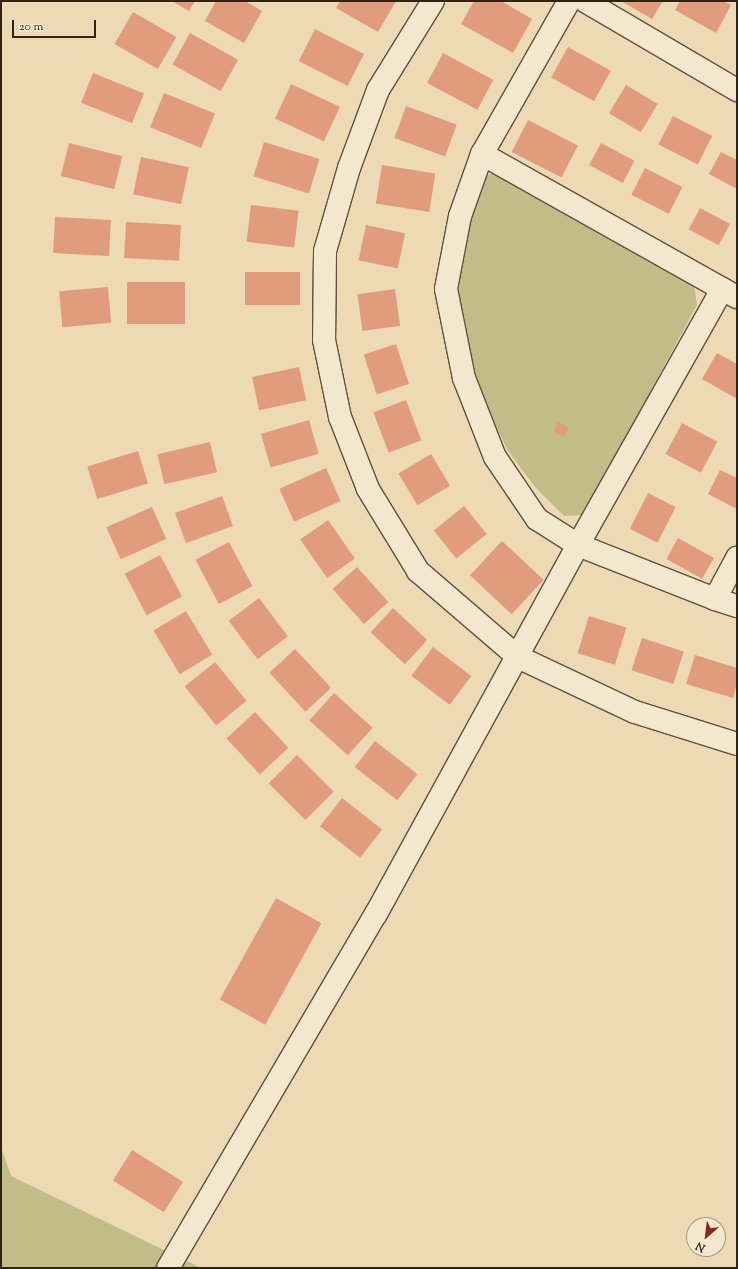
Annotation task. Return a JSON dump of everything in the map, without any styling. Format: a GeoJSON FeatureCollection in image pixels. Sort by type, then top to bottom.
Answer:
{"type":"FeatureCollection","features":[{"type":"Feature","properties":{"kind":"street"},"geometry":{"type":"LineString","coordinates":[[433,1],[378,90],[349,168],[326,251],[324,340],[340,417],[368,489],[418,571],[518,657],[635,712],[737,744]]}},
{"type":"Feature","properties":{"kind":"street"},"geometry":{"type":"LineString","coordinates":[[569,1],[482,154],[460,216],[446,289],[464,378],[495,457],[537,519],[578,545],[715,599],[737,606]]}},
{"type":"Feature","properties":{"kind":"street"},"geometry":{"type":"LineString","coordinates":[[585,1],[737,90]]}},
{"type":"Feature","properties":{"kind":"street"},"geometry":{"type":"LineString","coordinates":[[168,1268],[376,914],[578,545],[730,293],[482,154]]}},
{"type":"Feature","properties":{"kind":"street"},"geometry":{"type":"LineString","coordinates":[[715,599],[737,558]]}},
{"type":"Feature","properties":{"kind":"shaded area"},"geometry":{"type":"Polygon","coordinates":[[[499,171],[694,286],[697,305],[584,515],[564,516],[535,487],[508,451],[487,408],[470,363],[459,298],[460,266],[465,236],[484,176],[499,171]]]}},
{"type":"Feature","properties":{"kind":"shaded area"},"geometry":{"type":"Polygon","coordinates":[[[1,1147],[11,1176],[201,1268],[1,1268],[1,1147]]]}},
{"type":"Feature","properties":{"kind":"building"},"geometry":{"type":"Polygon","coordinates":[[[172,1],[195,1],[189,11],[172,1]]]}},
{"type":"Feature","properties":{"kind":"building"},"geometry":{"type":"Polygon","coordinates":[[[216,1],[245,1],[262,11],[244,43],[205,21],[216,1]]]}},
{"type":"Feature","properties":{"kind":"building"},"geometry":{"type":"Polygon","coordinates":[[[340,1],[396,1],[378,32],[336,8],[340,1]]]}},
{"type":"Feature","properties":{"kind":"building"},"geometry":{"type":"Polygon","coordinates":[[[474,1],[501,1],[532,19],[513,53],[461,24],[474,1]]]}},
{"type":"Feature","properties":{"kind":"building"},"geometry":{"type":"Polygon","coordinates":[[[621,1],[663,1],[652,19],[621,1]]]}},
{"type":"Feature","properties":{"kind":"building"},"geometry":{"type":"Polygon","coordinates":[[[680,1],[723,1],[731,5],[716,33],[675,10],[680,1]]]}},
{"type":"Feature","properties":{"kind":"building"},"geometry":{"type":"Polygon","coordinates":[[[133,12],[176,37],[158,69],[114,44],[133,12]]]}},
{"type":"Feature","properties":{"kind":"building"},"geometry":{"type":"Polygon","coordinates":[[[315,29],[364,54],[348,86],[299,61],[315,29]]]}},
{"type":"Feature","properties":{"kind":"building"},"geometry":{"type":"Polygon","coordinates":[[[190,33],[238,60],[221,91],[173,64],[190,33]]]}},
{"type":"Feature","properties":{"kind":"building"},"geometry":{"type":"Polygon","coordinates":[[[568,47],[611,71],[594,101],[551,78],[568,47]]]}},
{"type":"Feature","properties":{"kind":"building"},"geometry":{"type":"Polygon","coordinates":[[[443,53],[493,80],[477,110],[427,83],[443,53]]]}},
{"type":"Feature","properties":{"kind":"building"},"geometry":{"type":"Polygon","coordinates":[[[93,73],[144,94],[132,123],[81,103],[93,73]]]}},
{"type":"Feature","properties":{"kind":"building"},"geometry":{"type":"Polygon","coordinates":[[[291,84],[340,107],[324,141],[275,118],[291,84]]]}},
{"type":"Feature","properties":{"kind":"building"},"geometry":{"type":"Polygon","coordinates":[[[626,85],[658,104],[641,132],[609,113],[626,85]]]}},
{"type":"Feature","properties":{"kind":"building"},"geometry":{"type":"Polygon","coordinates":[[[164,93],[215,114],[201,148],[150,127],[164,93]]]}},
{"type":"Feature","properties":{"kind":"building"},"geometry":{"type":"Polygon","coordinates":[[[406,106],[457,124],[445,156],[394,138],[406,106]]]}},
{"type":"Feature","properties":{"kind":"building"},"geometry":{"type":"Polygon","coordinates":[[[673,116],[712,136],[698,164],[658,145],[673,116]]]}},
{"type":"Feature","properties":{"kind":"building"},"geometry":{"type":"Polygon","coordinates":[[[528,120],[578,145],[562,177],[512,152],[528,120]]]}},
{"type":"Feature","properties":{"kind":"building"},"geometry":{"type":"Polygon","coordinates":[[[264,142],[319,159],[309,193],[253,176],[264,142]]]}},
{"type":"Feature","properties":{"kind":"building"},"geometry":{"type":"Polygon","coordinates":[[[69,143],[122,156],[114,189],[61,176],[69,143]]]}},
{"type":"Feature","properties":{"kind":"building"},"geometry":{"type":"Polygon","coordinates":[[[601,143],[635,161],[623,183],[589,165],[601,143]]]}},
{"type":"Feature","properties":{"kind":"building"},"geometry":{"type":"Polygon","coordinates":[[[721,152],[737,160],[737,189],[709,174],[721,152]]]}},
{"type":"Feature","properties":{"kind":"building"},"geometry":{"type":"Polygon","coordinates":[[[141,157],[189,167],[181,204],[133,194],[141,157]]]}},
{"type":"Feature","properties":{"kind":"building"},"geometry":{"type":"Polygon","coordinates":[[[382,165],[435,173],[429,212],[376,204],[382,165]]]}},
{"type":"Feature","properties":{"kind":"building"},"geometry":{"type":"Polygon","coordinates":[[[645,168],[682,187],[669,214],[631,195],[645,168]]]}},
{"type":"Feature","properties":{"kind":"building"},"geometry":{"type":"Polygon","coordinates":[[[251,205],[299,211],[294,248],[246,242],[251,205]]]}},
{"type":"Feature","properties":{"kind":"building"},"geometry":{"type":"Polygon","coordinates":[[[700,208],[730,224],[719,245],[689,229],[700,208]]]}},
{"type":"Feature","properties":{"kind":"building"},"geometry":{"type":"Polygon","coordinates":[[[55,217],[111,220],[109,256],[53,253],[55,217]]]}},
{"type":"Feature","properties":{"kind":"building"},"geometry":{"type":"Polygon","coordinates":[[[126,222],[181,225],[179,261],[124,258],[126,222]]]}},
{"type":"Feature","properties":{"kind":"building"},"geometry":{"type":"Polygon","coordinates":[[[366,225],[405,233],[398,269],[359,260],[366,225]]]}},
{"type":"Feature","properties":{"kind":"building"},"geometry":{"type":"Polygon","coordinates":[[[245,272],[300,272],[300,305],[245,305],[245,272]]]}},
{"type":"Feature","properties":{"kind":"building"},"geometry":{"type":"Polygon","coordinates":[[[127,282],[185,282],[185,324],[127,324],[127,282]]]}},
{"type":"Feature","properties":{"kind":"building"},"geometry":{"type":"Polygon","coordinates":[[[108,287],[111,323],[62,327],[59,291],[108,287]]]}},
{"type":"Feature","properties":{"kind":"building"},"geometry":{"type":"Polygon","coordinates":[[[395,289],[400,326],[363,331],[357,294],[395,289]]]}},
{"type":"Feature","properties":{"kind":"building"},"geometry":{"type":"Polygon","coordinates":[[[396,344],[409,384],[377,394],[364,355],[396,344]]]}},
{"type":"Feature","properties":{"kind":"building"},"geometry":{"type":"Polygon","coordinates":[[[717,353],[737,364],[737,399],[702,379],[717,353]]]}},
{"type":"Feature","properties":{"kind":"building"},"geometry":{"type":"Polygon","coordinates":[[[299,367],[306,400],[259,410],[252,377],[299,367]]]}},
{"type":"Feature","properties":{"kind":"building"},"geometry":{"type":"Polygon","coordinates":[[[406,400],[421,440],[389,453],[373,413],[406,400]]]}},
{"type":"Feature","properties":{"kind":"building"},"geometry":{"type":"Polygon","coordinates":[[[309,420],[319,454],[271,467],[261,434],[309,420]]]}},
{"type":"Feature","properties":{"kind":"building"},"geometry":{"type":"Polygon","coordinates":[[[558,422],[569,427],[564,437],[554,432],[558,422]]]}},
{"type":"Feature","properties":{"kind":"building"},"geometry":{"type":"Polygon","coordinates":[[[682,423],[717,442],[701,473],[666,454],[682,423]]]}},
{"type":"Feature","properties":{"kind":"building"},"geometry":{"type":"Polygon","coordinates":[[[210,442],[217,472],[164,484],[157,454],[210,442]]]}},
{"type":"Feature","properties":{"kind":"building"},"geometry":{"type":"Polygon","coordinates":[[[138,451],[148,484],[97,499],[87,466],[138,451]]]}},
{"type":"Feature","properties":{"kind":"building"},"geometry":{"type":"Polygon","coordinates":[[[431,454],[450,486],[417,505],[398,474],[431,454]]]}},
{"type":"Feature","properties":{"kind":"building"},"geometry":{"type":"Polygon","coordinates":[[[326,468],[341,501],[294,522],[279,489],[326,468]]]}},
{"type":"Feature","properties":{"kind":"building"},"geometry":{"type":"Polygon","coordinates":[[[720,470],[737,478],[737,509],[708,494],[720,470]]]}},
{"type":"Feature","properties":{"kind":"building"},"geometry":{"type":"Polygon","coordinates":[[[648,493],[676,507],[657,543],[630,529],[648,493]]]}},
{"type":"Feature","properties":{"kind":"building"},"geometry":{"type":"Polygon","coordinates":[[[222,496],[233,526],[186,543],[175,513],[222,496]]]}},
{"type":"Feature","properties":{"kind":"building"},"geometry":{"type":"Polygon","coordinates":[[[464,506],[487,534],[456,559],[434,531],[464,506]]]}},
{"type":"Feature","properties":{"kind":"building"},"geometry":{"type":"Polygon","coordinates":[[[152,507],[166,539],[121,559],[106,527],[152,507]]]}},
{"type":"Feature","properties":{"kind":"building"},"geometry":{"type":"Polygon","coordinates":[[[328,520],[355,559],[327,578],[300,540],[328,520]]]}},
{"type":"Feature","properties":{"kind":"building"},"geometry":{"type":"Polygon","coordinates":[[[678,538],[714,558],[702,579],[666,559],[678,538]]]}},
{"type":"Feature","properties":{"kind":"building"},"geometry":{"type":"Polygon","coordinates":[[[502,541],[544,580],[512,614],[470,575],[502,541]]]}},
{"type":"Feature","properties":{"kind":"building"},"geometry":{"type":"Polygon","coordinates":[[[229,542],[252,586],[219,604],[195,560],[229,542]]]}},
{"type":"Feature","properties":{"kind":"building"},"geometry":{"type":"Polygon","coordinates":[[[160,555],[182,596],[147,615],[125,574],[160,555]]]}},
{"type":"Feature","properties":{"kind":"building"},"geometry":{"type":"Polygon","coordinates":[[[357,567],[388,602],[364,624],[332,589],[357,567]]]}},
{"type":"Feature","properties":{"kind":"building"},"geometry":{"type":"Polygon","coordinates":[[[259,598],[288,636],[258,659],[229,621],[259,598]]]}},
{"type":"Feature","properties":{"kind":"building"},"geometry":{"type":"Polygon","coordinates":[[[393,608],[427,640],[405,664],[370,632],[393,608]]]}},
{"type":"Feature","properties":{"kind":"building"},"geometry":{"type":"Polygon","coordinates":[[[186,611],[212,655],[180,674],[153,631],[186,611]]]}},
{"type":"Feature","properties":{"kind":"building"},"geometry":{"type":"Polygon","coordinates":[[[589,616],[626,627],[615,665],[578,653],[589,616]]]}},
{"type":"Feature","properties":{"kind":"building"},"geometry":{"type":"Polygon","coordinates":[[[642,638],[684,652],[673,684],[631,670],[642,638]]]}},
{"type":"Feature","properties":{"kind":"building"},"geometry":{"type":"Polygon","coordinates":[[[433,647],[471,676],[450,705],[411,676],[433,647]]]}},
{"type":"Feature","properties":{"kind":"building"},"geometry":{"type":"Polygon","coordinates":[[[295,649],[331,688],[306,712],[269,673],[295,649]]]}},
{"type":"Feature","properties":{"kind":"building"},"geometry":{"type":"Polygon","coordinates":[[[695,655],[737,668],[737,684],[733,698],[686,684],[695,655]]]}},
{"type":"Feature","properties":{"kind":"building"},"geometry":{"type":"Polygon","coordinates":[[[215,662],[246,701],[216,725],[185,687],[215,662]]]}},
{"type":"Feature","properties":{"kind":"building"},"geometry":{"type":"Polygon","coordinates":[[[334,693],[373,728],[348,755],[309,720],[334,693]]]}},
{"type":"Feature","properties":{"kind":"building"},"geometry":{"type":"Polygon","coordinates":[[[255,712],[288,748],[260,774],[226,739],[255,712]]]}},
{"type":"Feature","properties":{"kind":"building"},"geometry":{"type":"Polygon","coordinates":[[[375,741],[418,774],[397,800],[355,767],[375,741]]]}},
{"type":"Feature","properties":{"kind":"building"},"geometry":{"type":"Polygon","coordinates":[[[297,755],[334,792],[305,820],[269,783],[297,755]]]}},
{"type":"Feature","properties":{"kind":"building"},"geometry":{"type":"Polygon","coordinates":[[[342,798],[382,829],[360,858],[320,826],[342,798]]]}},
{"type":"Feature","properties":{"kind":"building"},"geometry":{"type":"Polygon","coordinates":[[[276,898],[321,923],[265,1025],[220,999],[276,898]]]}},
{"type":"Feature","properties":{"kind":"building"},"geometry":{"type":"Polygon","coordinates":[[[132,1150],[183,1182],[164,1212],[113,1181],[132,1150]]]}}]}
